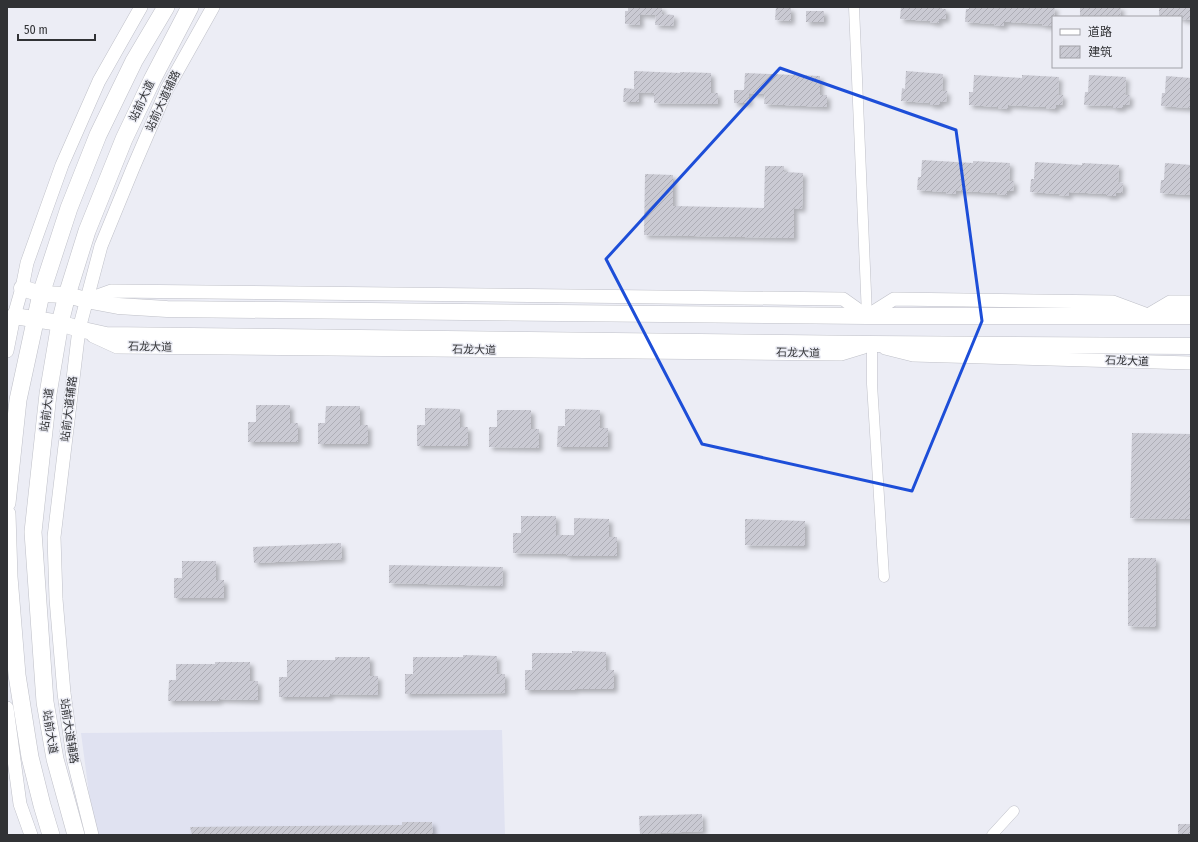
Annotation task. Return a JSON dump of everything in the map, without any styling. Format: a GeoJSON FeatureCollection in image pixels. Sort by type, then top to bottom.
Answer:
{"type":"FeatureCollection","features":[{"type":"Feature","properties":{"kind":"highway"},"geometry":{"type":"LineString","coordinates":[[7,503],[18,400],[41,294],[69,208],[98,135],[134,61],[166,7]]}},
{"type":"Feature","properties":{"kind":"highway","name":"站前大道"},"geometry":{"type":"LineString","coordinates":[[76,835],[55,759],[45,702],[33,532],[48,394],[60,323],[87,231],[124,139],[152,80],[190,7]]}},
{"type":"Feature","properties":{"kind":"highway"},"geometry":{"type":"LineString","coordinates":[[7,514],[17,674],[30,757],[51,835]]}},
{"type":"Feature","properties":{"kind":"main road"},"geometry":{"type":"LineString","coordinates":[[22,288],[41,294],[67,295],[118,306],[167,309],[867,316],[1191,316]]}},
{"type":"Feature","properties":{"kind":"main road","name":"石龙大道"},"geometry":{"type":"LineString","coordinates":[[14,316],[60,323],[106,335],[872,344],[1191,346]]}},
{"type":"Feature","properties":{"kind":"street"},"geometry":{"type":"LineString","coordinates":[[7,351],[27,263],[62,165],[100,81],[141,7]]}},
{"type":"Feature","properties":{"kind":"street","name":"站前大道辅路"},"geometry":{"type":"LineString","coordinates":[[92,835],[72,758],[56,599],[54,537],[79,329],[101,246],[167,89],[213,7]]}},
{"type":"Feature","properties":{"kind":"street"},"geometry":{"type":"LineString","coordinates":[[854,7],[867,316]]}},
{"type":"Feature","properties":{"kind":"street"},"geometry":{"type":"LineString","coordinates":[[1148,315],[1170,302],[1191,302]]}},
{"type":"Feature","properties":{"kind":"street"},"geometry":{"type":"LineString","coordinates":[[872,344],[872,384],[884,576]]}},
{"type":"Feature","properties":{"kind":"street","name":"石龙大道"},"geometry":{"type":"LineString","coordinates":[[872,344],[913,355],[1191,363]]}},
{"type":"Feature","properties":{"kind":"street"},"geometry":{"type":"LineString","coordinates":[[7,708],[20,804],[31,835]]}},
{"type":"Feature","properties":{"kind":"street"},"geometry":{"type":"LineString","coordinates":[[992,835],[1014,811]]}},
{"type":"Feature","properties":{"kind":"highlighted area"},"geometry":{"type":"Polygon","coordinates":[[[780,68],[956,130],[982,321],[912,491],[702,444],[606,259],[780,68]]]}},
{"type":"Feature","properties":{"kind":"shaded area"},"geometry":{"type":"Polygon","coordinates":[[[502,730],[505,835],[98,835],[92,816],[81,733],[502,730]]]}},
{"type":"Feature","properties":{"kind":"building"},"geometry":{"type":"Polygon","coordinates":[[[628,7],[662,7],[662,14],[674,15],[673,26],[655,25],[656,15],[640,14],[640,25],[625,24],[625,11],[628,11],[628,7]]]}},
{"type":"Feature","properties":{"kind":"building"},"geometry":{"type":"Polygon","coordinates":[[[776,7],[791,8],[791,21],[775,20],[776,7]]]}},
{"type":"Feature","properties":{"kind":"building"},"geometry":{"type":"Polygon","coordinates":[[[901,7],[942,7],[942,9],[946,9],[946,19],[939,19],[939,23],[900,19],[901,7]]]}},
{"type":"Feature","properties":{"kind":"building"},"geometry":{"type":"Polygon","coordinates":[[[969,7],[1055,7],[1054,16],[1052,16],[1052,26],[1004,22],[1004,26],[965,22],[966,9],[969,9],[969,7]]]}},
{"type":"Feature","properties":{"kind":"building"},"geometry":{"type":"Polygon","coordinates":[[[1121,7],[1120,16],[1080,16],[1080,8],[1121,7]]]}},
{"type":"Feature","properties":{"kind":"building"},"geometry":{"type":"Polygon","coordinates":[[[1159,7],[1191,7],[1191,20],[1182,19],[1182,16],[1159,16],[1159,7]]]}},
{"type":"Feature","properties":{"kind":"building"},"geometry":{"type":"Polygon","coordinates":[[[806,11],[824,11],[824,22],[806,22],[806,11]]]}},
{"type":"Feature","properties":{"kind":"building"},"geometry":{"type":"Polygon","coordinates":[[[634,71],[711,73],[711,93],[718,93],[718,104],[654,103],[654,93],[639,92],[639,102],[623,102],[624,88],[634,89],[634,71]]]}},
{"type":"Feature","properties":{"kind":"building"},"geometry":{"type":"Polygon","coordinates":[[[906,71],[943,74],[942,91],[947,91],[946,102],[940,101],[940,105],[930,105],[930,103],[901,101],[902,88],[905,89],[906,71]]]}},
{"type":"Feature","properties":{"kind":"building"},"geometry":{"type":"Polygon","coordinates":[[[745,73],[820,76],[820,95],[827,95],[827,107],[764,104],[765,94],[749,93],[749,103],[734,103],[734,90],[744,90],[745,73]]]}},
{"type":"Feature","properties":{"kind":"building"},"geometry":{"type":"Polygon","coordinates":[[[974,75],[1022,78],[1022,75],[1059,77],[1058,95],[1063,95],[1062,105],[1056,105],[1056,109],[1008,105],[1008,109],[969,105],[969,92],[973,92],[974,75]]]}},
{"type":"Feature","properties":{"kind":"building"},"geometry":{"type":"Polygon","coordinates":[[[1089,75],[1126,77],[1125,95],[1130,95],[1129,105],[1123,105],[1123,108],[1113,108],[1113,106],[1084,105],[1085,92],[1088,92],[1089,75]]]}},
{"type":"Feature","properties":{"kind":"building"},"geometry":{"type":"Polygon","coordinates":[[[1166,76],[1191,78],[1191,108],[1161,106],[1162,93],[1165,93],[1166,76]]]}},
{"type":"Feature","properties":{"kind":"building"},"geometry":{"type":"Polygon","coordinates":[[[922,160],[973,163],[973,161],[1010,163],[1009,181],[1014,181],[1013,191],[1007,191],[1007,195],[956,190],[956,194],[917,190],[918,177],[921,177],[922,160]]]}},
{"type":"Feature","properties":{"kind":"building"},"geometry":{"type":"Polygon","coordinates":[[[1035,162],[1082,165],[1082,163],[1119,165],[1118,182],[1123,183],[1122,193],[1116,193],[1116,196],[1106,196],[1106,194],[1069,192],[1069,196],[1030,192],[1031,179],[1034,179],[1035,162]]]}},
{"type":"Feature","properties":{"kind":"building"},"geometry":{"type":"Polygon","coordinates":[[[1165,163],[1191,165],[1191,195],[1160,193],[1161,180],[1164,180],[1165,163]]]}},
{"type":"Feature","properties":{"kind":"building"},"geometry":{"type":"Polygon","coordinates":[[[765,166],[784,166],[784,172],[803,173],[802,209],[794,208],[794,238],[644,235],[645,174],[673,175],[673,206],[764,208],[765,166]]]}},
{"type":"Feature","properties":{"kind":"building"},"geometry":{"type":"Polygon","coordinates":[[[256,405],[290,405],[290,423],[298,423],[298,442],[248,442],[248,422],[256,422],[256,405]]]}},
{"type":"Feature","properties":{"kind":"building"},"geometry":{"type":"Polygon","coordinates":[[[326,406],[360,406],[360,425],[368,425],[368,444],[318,444],[318,423],[325,423],[326,406]]]}},
{"type":"Feature","properties":{"kind":"building"},"geometry":{"type":"Polygon","coordinates":[[[425,408],[460,409],[460,427],[468,427],[468,446],[417,446],[417,425],[425,425],[425,408]]]}},
{"type":"Feature","properties":{"kind":"building"},"geometry":{"type":"Polygon","coordinates":[[[565,409],[600,410],[600,428],[608,428],[608,447],[557,447],[558,426],[565,426],[565,409]]]}},
{"type":"Feature","properties":{"kind":"building"},"geometry":{"type":"Polygon","coordinates":[[[497,410],[531,410],[531,429],[539,429],[539,448],[489,447],[489,427],[497,427],[497,410]]]}},
{"type":"Feature","properties":{"kind":"building"},"geometry":{"type":"Polygon","coordinates":[[[1132,433],[1191,434],[1191,519],[1130,518],[1132,433]]]}},
{"type":"Feature","properties":{"kind":"building"},"geometry":{"type":"Polygon","coordinates":[[[521,516],[556,516],[556,535],[574,535],[574,518],[609,519],[609,537],[617,537],[617,556],[566,556],[566,554],[513,553],[513,533],[521,533],[521,516]]]}},
{"type":"Feature","properties":{"kind":"building"},"geometry":{"type":"Polygon","coordinates":[[[745,519],[805,521],[805,546],[745,545],[745,519]]]}},
{"type":"Feature","properties":{"kind":"building"},"geometry":{"type":"Polygon","coordinates":[[[341,543],[342,559],[254,563],[253,547],[341,543]]]}},
{"type":"Feature","properties":{"kind":"building"},"geometry":{"type":"Polygon","coordinates":[[[1128,558],[1156,558],[1156,627],[1128,626],[1128,558]]]}},
{"type":"Feature","properties":{"kind":"building"},"geometry":{"type":"Polygon","coordinates":[[[182,561],[216,561],[216,580],[224,580],[224,598],[174,598],[174,578],[182,578],[182,561]]]}},
{"type":"Feature","properties":{"kind":"building"},"geometry":{"type":"Polygon","coordinates":[[[389,565],[503,567],[502,586],[389,583],[389,565]]]}},
{"type":"Feature","properties":{"kind":"building"},"geometry":{"type":"Polygon","coordinates":[[[572,651],[606,652],[606,670],[614,670],[614,689],[525,690],[525,670],[532,670],[532,653],[572,653],[572,651]]]}},
{"type":"Feature","properties":{"kind":"building"},"geometry":{"type":"Polygon","coordinates":[[[463,655],[497,656],[497,674],[505,674],[505,693],[405,694],[405,674],[413,674],[413,657],[463,657],[463,655]]]}},
{"type":"Feature","properties":{"kind":"building"},"geometry":{"type":"Polygon","coordinates":[[[335,657],[370,657],[370,676],[378,676],[378,695],[330,694],[330,697],[279,697],[279,677],[287,677],[287,660],[335,660],[335,657]]]}},
{"type":"Feature","properties":{"kind":"building"},"geometry":{"type":"Polygon","coordinates":[[[215,662],[250,662],[250,681],[258,681],[258,700],[219,699],[219,701],[168,701],[169,680],[176,680],[176,664],[215,664],[215,662]]]}},
{"type":"Feature","properties":{"kind":"building"},"geometry":{"type":"Polygon","coordinates":[[[702,814],[703,831],[640,834],[639,816],[702,814]]]}},
{"type":"Feature","properties":{"kind":"building"},"geometry":{"type":"Polygon","coordinates":[[[402,822],[432,822],[433,835],[192,835],[190,827],[402,825],[402,822]]]}},
{"type":"Feature","properties":{"kind":"building"},"geometry":{"type":"Polygon","coordinates":[[[1178,824],[1191,824],[1191,835],[1178,835],[1178,824]]]}}]}
